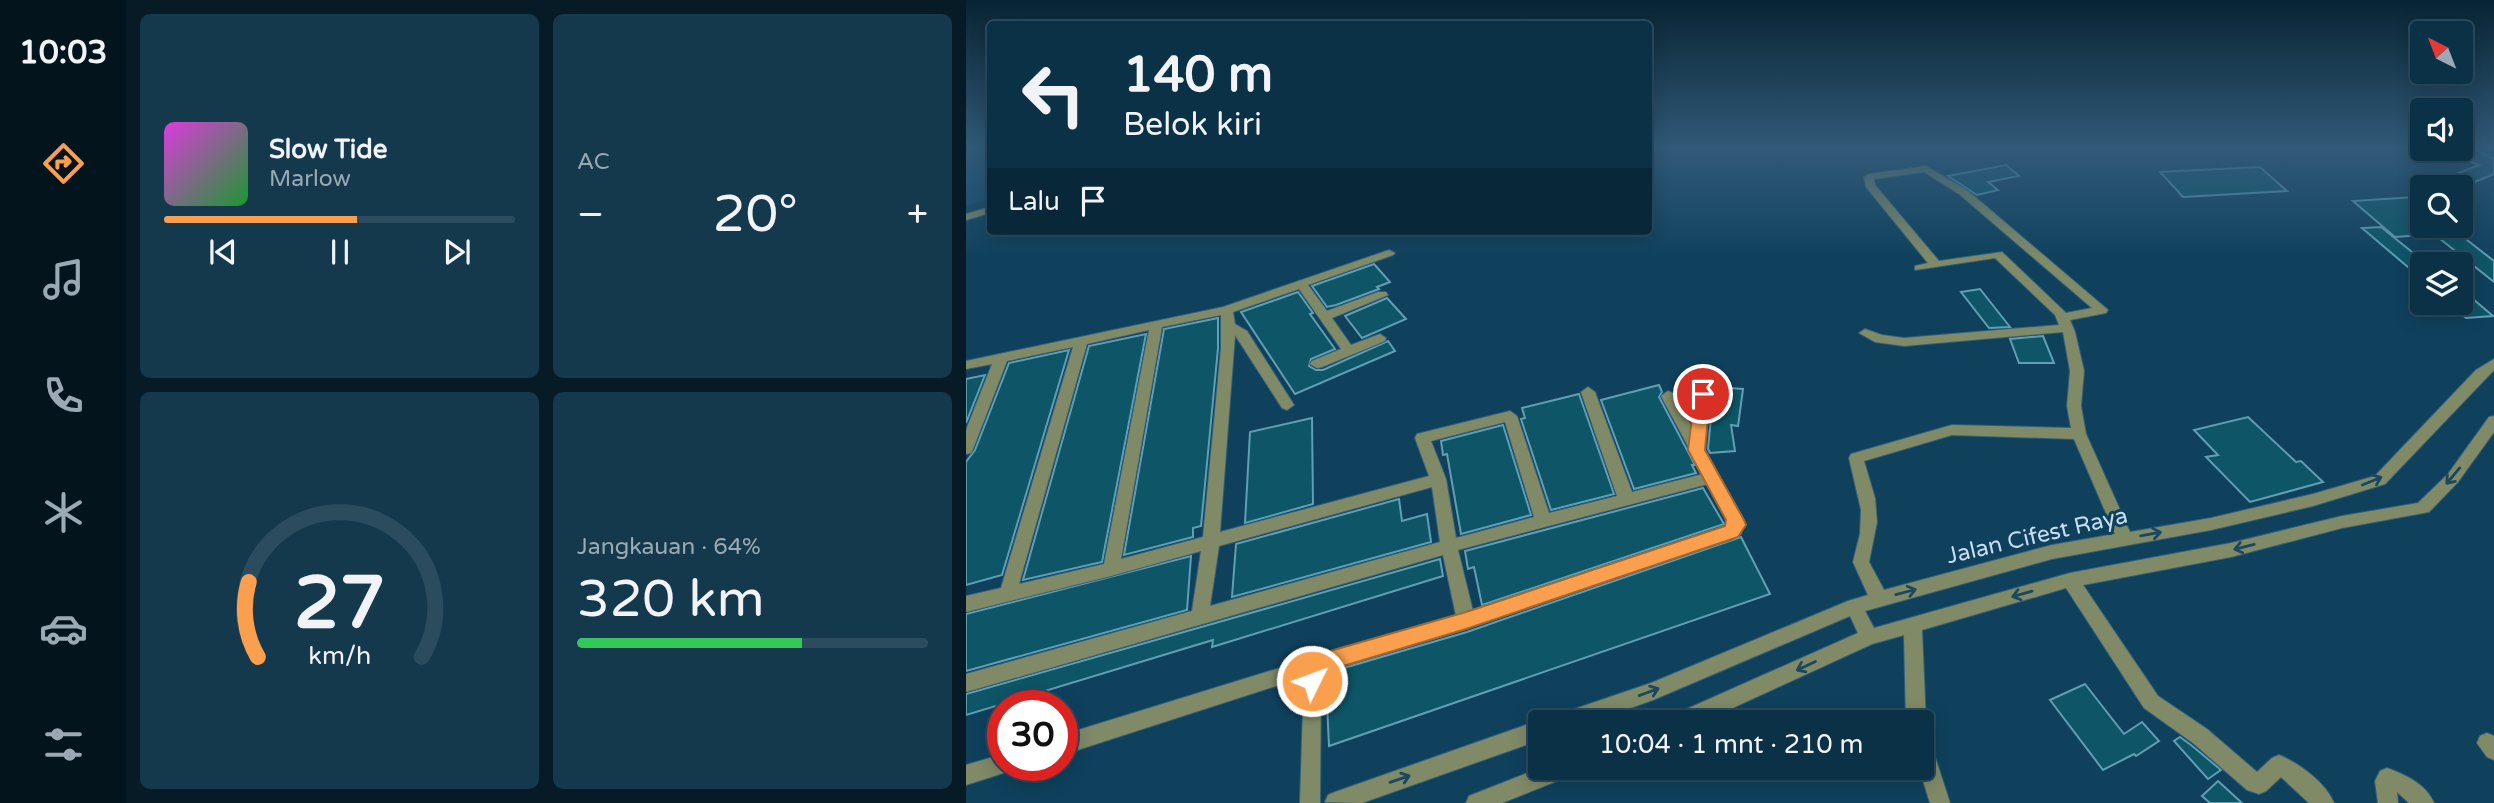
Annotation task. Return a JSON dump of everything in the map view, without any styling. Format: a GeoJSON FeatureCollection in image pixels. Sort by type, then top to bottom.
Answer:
{"type":"FeatureCollection","features":[{"type":"Feature","properties":{"kind":"street"},"geometry":{"type":"LineString","coordinates":[[1870,184],[1936,265]]}},
{"type":"Feature","properties":{"kind":"street"},"geometry":{"type":"LineString","coordinates":[[1865,333],[1881,340],[1904,342],[2064,323],[2102,310],[1964,192],[1952,184]]}},
{"type":"Feature","properties":{"kind":"street"},"geometry":{"type":"LineString","coordinates":[[966,218],[987,212]]}},
{"type":"Feature","properties":{"kind":"street"},"geometry":{"type":"LineString","coordinates":[[966,366],[1226,310],[1389,253]]}},
{"type":"Feature","properties":{"kind":"street"},"geometry":{"type":"LineString","coordinates":[[1919,268],[1998,254],[2064,323],[2077,373],[2074,406],[2079,434],[2125,539]]}},
{"type":"Feature","properties":{"kind":"street"},"geometry":{"type":"LineString","coordinates":[[1302,285],[1349,351]]}},
{"type":"Feature","properties":{"kind":"street"},"geometry":{"type":"LineString","coordinates":[[1324,316],[1382,295]]}},
{"type":"Feature","properties":{"kind":"street"},"geometry":{"type":"LineString","coordinates":[[1200,617],[1211,541],[1229,326],[1226,310]]}},
{"type":"Feature","properties":{"kind":"street"},"geometry":{"type":"LineString","coordinates":[[1111,569],[1156,326]]}},
{"type":"Feature","properties":{"kind":"street"},"geometry":{"type":"LineString","coordinates":[[1229,326],[1242,334],[1287,405]]}},
{"type":"Feature","properties":{"kind":"street"},"geometry":{"type":"LineString","coordinates":[[1317,365],[1380,338]]}},
{"type":"Feature","properties":{"kind":"street"},"geometry":{"type":"LineString","coordinates":[[1008,593],[1081,342]]}},
{"type":"Feature","properties":{"kind":"street"},"geometry":{"type":"LineString","coordinates":[[966,449],[1001,358]]}},
{"type":"Feature","properties":{"kind":"street","name":"Jalan Cifest Raya"},"geometry":{"type":"LineString","coordinates":[[1598,710],[1653,691],[1854,606],[2052,552],[2211,524],[2300,503],[2380,480],[2481,373],[2494,363]]}},
{"type":"Feature","properties":{"kind":"street"},"geometry":{"type":"LineString","coordinates":[[1588,392],[1627,501]]}},
{"type":"Feature","properties":{"kind":"street"},"geometry":{"type":"LineString","coordinates":[[1697,450],[1703,394]]}},
{"type":"Feature","properties":{"kind":"street"},"geometry":{"type":"LineString","coordinates":[[1078,740],[1466,621],[1731,532],[1737,525],[1735,520],[1668,396]]}},
{"type":"Feature","properties":{"kind":"street"},"geometry":{"type":"LineString","coordinates":[[1466,621],[1449,546],[1438,479],[1422,438],[1510,416],[1544,522]]}},
{"type":"Feature","properties":{"kind":"street"},"geometry":{"type":"LineString","coordinates":[[1707,710],[1869,637],[2070,580],[2231,550],[2342,522],[2423,508],[2453,478],[2494,421]]}},
{"type":"Feature","properties":{"kind":"street"},"geometry":{"type":"LineString","coordinates":[[1879,599],[1860,562],[1871,526],[1868,500],[1856,458],[1952,430],[2079,434]]}},
{"type":"Feature","properties":{"kind":"street"},"geometry":{"type":"LineString","coordinates":[[966,683],[1449,546],[1710,478]]}},
{"type":"Feature","properties":{"kind":"street"},"geometry":{"type":"LineString","coordinates":[[966,604],[1111,569],[1438,479]]}},
{"type":"Feature","properties":{"kind":"street"},"geometry":{"type":"LineString","coordinates":[[2070,580],[2157,707],[2187,726],[2254,783],[2259,784],[2279,765],[2294,774],[2324,803]]}},
{"type":"Feature","properties":{"kind":"street"},"geometry":{"type":"LineString","coordinates":[[1854,606],[1869,637]]}},
{"type":"Feature","properties":{"kind":"street"},"geometry":{"type":"LineString","coordinates":[[1913,625],[1916,710]]}},
{"type":"Feature","properties":{"kind":"street"},"geometry":{"type":"LineString","coordinates":[[1330,661],[1312,681],[1309,802],[1336,802],[1528,734]]}},
{"type":"Feature","properties":{"kind":"street"},"geometry":{"type":"LineString","coordinates":[[966,775],[987,769]]}},
{"type":"Feature","properties":{"kind":"street"},"geometry":{"type":"LineString","coordinates":[[2388,803],[2385,781],[2387,778],[2403,784],[2424,803]]}},
{"type":"Feature","properties":{"kind":"street"},"geometry":{"type":"LineString","coordinates":[[1476,803],[1534,780]]}},
{"type":"Feature","properties":{"kind":"street"},"geometry":{"type":"LineString","coordinates":[[1933,780],[1940,803]]}},
{"type":"Feature","properties":{"kind":"shaded area"},"geometry":{"type":"Polygon","coordinates":[[[966,184],[987,184],[987,200],[966,206],[966,184]]]}},
{"type":"Feature","properties":{"kind":"building"},"geometry":{"type":"Polygon","coordinates":[[[1961,184],[1991,184],[1998,190],[1977,195],[1961,184]]]}},
{"type":"Feature","properties":{"kind":"building"},"geometry":{"type":"Polygon","coordinates":[[[2171,184],[2280,184],[2287,191],[2183,197],[2171,184]]]}},
{"type":"Feature","properties":{"kind":"building"},"geometry":{"type":"Polygon","coordinates":[[[2410,197],[2410,236],[2395,237],[2353,201],[2410,197]]]}},
{"type":"Feature","properties":{"kind":"building"},"geometry":{"type":"Polygon","coordinates":[[[2381,227],[2412,252],[2410,269],[2362,228],[2381,227]]]}},
{"type":"Feature","properties":{"kind":"building"},"geometry":{"type":"Polygon","coordinates":[[[2439,238],[2464,238],[2494,261],[2494,282],[2473,265],[2473,252],[2456,252],[2439,238]]]}},
{"type":"Feature","properties":{"kind":"building"},"geometry":{"type":"Polygon","coordinates":[[[1374,264],[1390,282],[1377,287],[1379,289],[1336,305],[1327,307],[1312,286],[1374,264]]]}},
{"type":"Feature","properties":{"kind":"building"},"geometry":{"type":"Polygon","coordinates":[[[1980,289],[2010,327],[1989,328],[1961,292],[1980,289]]]}},
{"type":"Feature","properties":{"kind":"building"},"geometry":{"type":"Polygon","coordinates":[[[1298,292],[1335,349],[1311,359],[1309,366],[1323,370],[1388,341],[1395,351],[1295,394],[1241,312],[1298,292]]]}},
{"type":"Feature","properties":{"kind":"building"},"geometry":{"type":"Polygon","coordinates":[[[1387,298],[1406,319],[1362,338],[1345,316],[1387,298]]]}},
{"type":"Feature","properties":{"kind":"building"},"geometry":{"type":"Polygon","coordinates":[[[2473,299],[2493,316],[2466,318],[2463,315],[2473,315],[2473,299]]]}},
{"type":"Feature","properties":{"kind":"building"},"geometry":{"type":"Polygon","coordinates":[[[1218,318],[1218,348],[1201,526],[1193,528],[1193,537],[1124,555],[1164,329],[1218,318]]]}},
{"type":"Feature","properties":{"kind":"building"},"geometry":{"type":"Polygon","coordinates":[[[1146,334],[1102,562],[1023,580],[1089,346],[1146,334]]]}},
{"type":"Feature","properties":{"kind":"building"},"geometry":{"type":"Polygon","coordinates":[[[2043,336],[2054,363],[2019,363],[2010,339],[2043,336]]]}},
{"type":"Feature","properties":{"kind":"building"},"geometry":{"type":"Polygon","coordinates":[[[1069,350],[1002,575],[966,585],[966,462],[975,450],[1009,363],[1069,350]]]}},
{"type":"Feature","properties":{"kind":"building"},"geometry":{"type":"Polygon","coordinates":[[[985,375],[966,423],[966,379],[985,375]]]}},
{"type":"Feature","properties":{"kind":"building"},"geometry":{"type":"Polygon","coordinates":[[[1659,385],[1662,392],[1659,397],[1695,465],[1692,465],[1696,473],[1634,489],[1601,400],[1659,385]]]}},
{"type":"Feature","properties":{"kind":"building"},"geometry":{"type":"Polygon","coordinates":[[[1714,387],[1743,389],[1738,426],[1731,425],[1735,451],[1710,453],[1708,449],[1714,387]]]}},
{"type":"Feature","properties":{"kind":"building"},"geometry":{"type":"Polygon","coordinates":[[[1579,394],[1614,494],[1551,510],[1521,419],[1525,418],[1522,408],[1579,394]]]}},
{"type":"Feature","properties":{"kind":"building"},"geometry":{"type":"Polygon","coordinates":[[[2248,417],[2296,462],[2301,461],[2323,482],[2250,502],[2206,457],[2218,455],[2194,430],[2248,417]]]}},
{"type":"Feature","properties":{"kind":"building"},"geometry":{"type":"Polygon","coordinates":[[[1312,418],[1313,504],[1245,523],[1250,432],[1312,418]]]}},
{"type":"Feature","properties":{"kind":"building"},"geometry":{"type":"Polygon","coordinates":[[[1503,425],[1531,515],[1461,534],[1447,454],[1443,455],[1441,441],[1503,425]]]}},
{"type":"Feature","properties":{"kind":"building"},"geometry":{"type":"Polygon","coordinates":[[[1703,488],[1724,524],[1482,605],[1474,567],[1468,569],[1465,551],[1703,488]]]}},
{"type":"Feature","properties":{"kind":"building"},"geometry":{"type":"Polygon","coordinates":[[[1399,499],[1402,521],[1427,514],[1431,542],[1232,597],[1236,544],[1399,499]]]}},
{"type":"Feature","properties":{"kind":"building"},"geometry":{"type":"Polygon","coordinates":[[[1741,537],[1770,594],[1329,746],[1326,682],[1337,670],[1467,632],[1741,537]]]}},
{"type":"Feature","properties":{"kind":"building"},"geometry":{"type":"Polygon","coordinates":[[[1191,556],[1187,610],[966,671],[966,614],[1191,556]]]}},
{"type":"Feature","properties":{"kind":"building"},"geometry":{"type":"Polygon","coordinates":[[[1440,559],[1443,576],[1212,647],[1213,640],[1048,690],[987,690],[987,709],[966,715],[966,694],[1440,559]]]}},
{"type":"Feature","properties":{"kind":"building"},"geometry":{"type":"Polygon","coordinates":[[[2085,684],[2124,734],[2142,722],[2159,741],[2136,756],[2134,754],[2103,770],[2050,700],[2085,684]]]}},
{"type":"Feature","properties":{"kind":"building"},"geometry":{"type":"Polygon","coordinates":[[[2180,737],[2221,770],[2208,779],[2174,741],[2180,737]]]}},
{"type":"Feature","properties":{"kind":"building"},"geometry":{"type":"Polygon","coordinates":[[[2218,781],[2242,803],[2210,803],[2202,796],[2218,781]]]}},
{"type":"Feature","properties":{"kind":"route"},"geometry":{"type":"LineString","coordinates":[[1312,681],[1319,670],[1330,661],[1466,621],[1731,532],[1737,525],[1735,520],[1697,450],[1703,394]]}}]}
